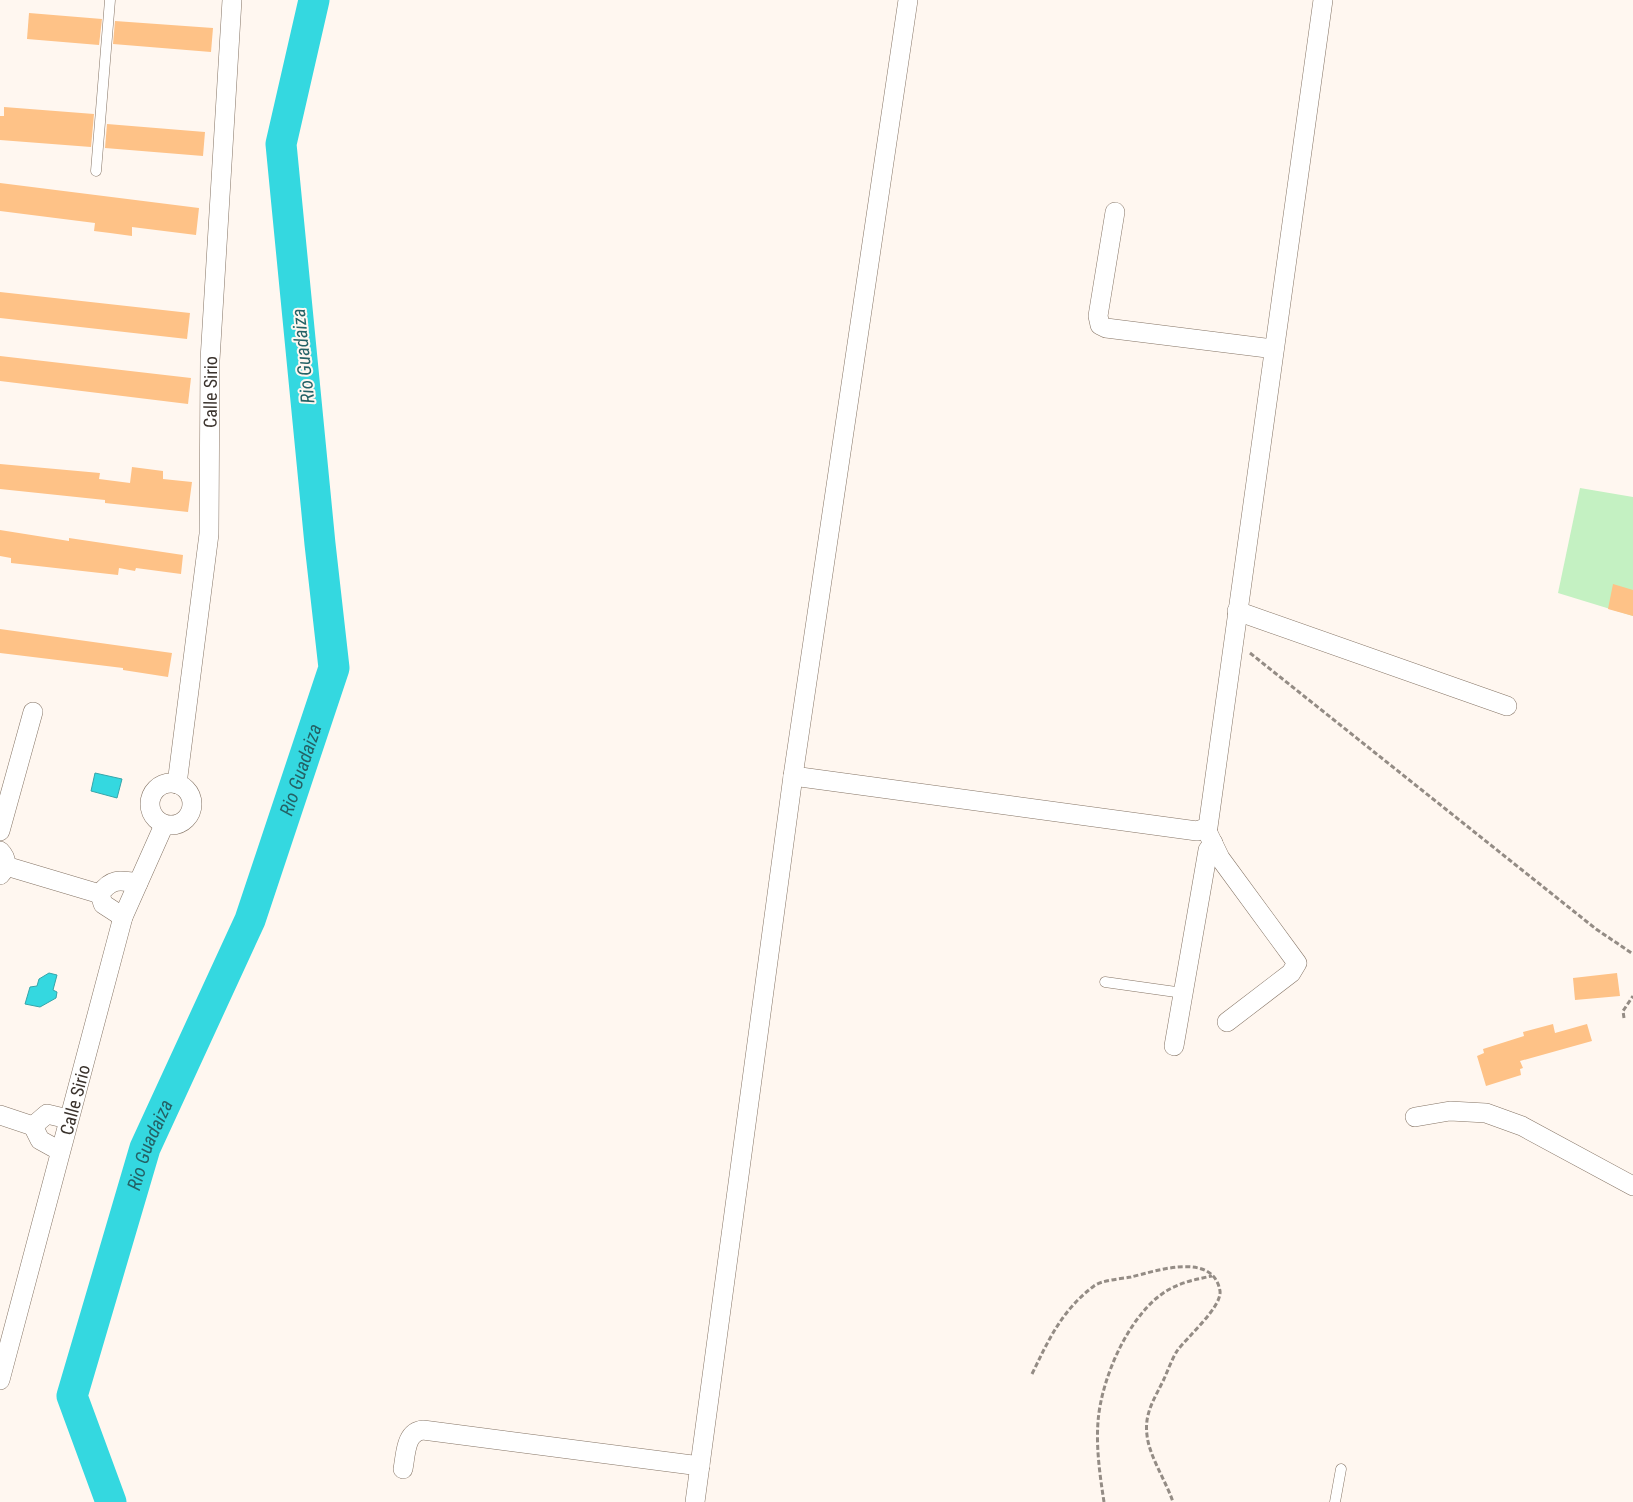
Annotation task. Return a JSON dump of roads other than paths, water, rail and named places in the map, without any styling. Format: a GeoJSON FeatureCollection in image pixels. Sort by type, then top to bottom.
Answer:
{"type":"FeatureCollection","features":[{"type":"Feature","properties":{"kind":"street","name":"Calle Sirio"},"geometry":{"type":"LineString","coordinates":[[177,784],[209,534],[210,360],[232,0]]}},
{"type":"Feature","properties":{"kind":"street"},"geometry":{"type":"LineString","coordinates":[[695,1502],[793,776],[908,0]]}},
{"type":"Feature","properties":{"kind":"street"},"geometry":{"type":"LineString","coordinates":[[1174,1046],[1208,850],[1209,824],[1237,611],[1323,0]]}},
{"type":"Feature","properties":{"kind":"street"},"geometry":{"type":"LineString","coordinates":[[1115,212],[1098,316],[1100,325],[1106,328],[1274,349]]}},
{"type":"Feature","properties":{"kind":"street"},"geometry":{"type":"LineString","coordinates":[[1237,611],[1507,706]]}},
{"type":"Feature","properties":{"kind":"street"},"geometry":{"type":"LineString","coordinates":[[0,831],[33,712]]}},
{"type":"Feature","properties":{"kind":"street"},"geometry":{"type":"LineString","coordinates":[[793,776],[1198,831],[1209,836],[1220,858],[1297,963],[1292,973],[1226,1022]]}},
{"type":"Feature","properties":{"kind":"street"},"geometry":{"type":"LineString","coordinates":[[166,783],[177,784],[187,789],[192,799],[192,811],[186,820],[176,826],[164,825],[155,819],[150,809],[150,798],[156,789],[166,783]]}},
{"type":"Feature","properties":{"kind":"street","name":"Calle Sirio"},"geometry":{"type":"LineString","coordinates":[[0,1380],[123,917],[164,825]]}},
{"type":"Feature","properties":{"kind":"street"},"geometry":{"type":"LineString","coordinates":[[2,864],[100,894]]}},
{"type":"Feature","properties":{"kind":"street"},"geometry":{"type":"LineString","coordinates":[[123,917],[103,904],[100,894],[106,884],[114,880],[138,883]]}},
{"type":"Feature","properties":{"kind":"street"},"geometry":{"type":"LineString","coordinates":[[1415,1117],[1450,1111],[1486,1113],[1522,1126],[1633,1186]]}},
{"type":"Feature","properties":{"kind":"street"},"geometry":{"type":"LineString","coordinates":[[34,1126],[47,1114],[68,1119]]}},
{"type":"Feature","properties":{"kind":"street"},"geometry":{"type":"LineString","coordinates":[[0,1115],[34,1126],[40,1140],[60,1151]]}},
{"type":"Feature","properties":{"kind":"street"},"geometry":{"type":"LineString","coordinates":[[403,1469],[409,1437],[416,1431],[423,1430],[700,1466]]}},
{"type":"Feature","properties":{"kind":"lane"},"geometry":{"type":"LineString","coordinates":[[96,170],[110,0]]}},
{"type":"Feature","properties":{"kind":"lane"},"geometry":{"type":"LineString","coordinates":[[1105,982],[1183,993]]}},
{"type":"Feature","properties":{"kind":"lane"},"geometry":{"type":"LineString","coordinates":[[1335,1502],[1341,1470]]}},
{"type":"Feature","properties":{"kind":"water"},"geometry":{"type":"Polygon","coordinates":[[[95,773],[122,779],[117,798],[91,791],[95,773]]]}},
{"type":"Feature","properties":{"kind":"water"},"geometry":{"type":"Polygon","coordinates":[[[49,973],[57,975],[53,990],[57,992],[56,998],[40,1007],[25,1004],[30,987],[37,986],[39,979],[49,973]]]}},
{"type":"Feature","properties":{"kind":"waterway","name":"Rio Guadaiza"},"geometry":{"type":"LineString","coordinates":[[111,1502],[72,1396],[145,1148],[250,920],[334,668],[281,144],[314,0]]}}]}
